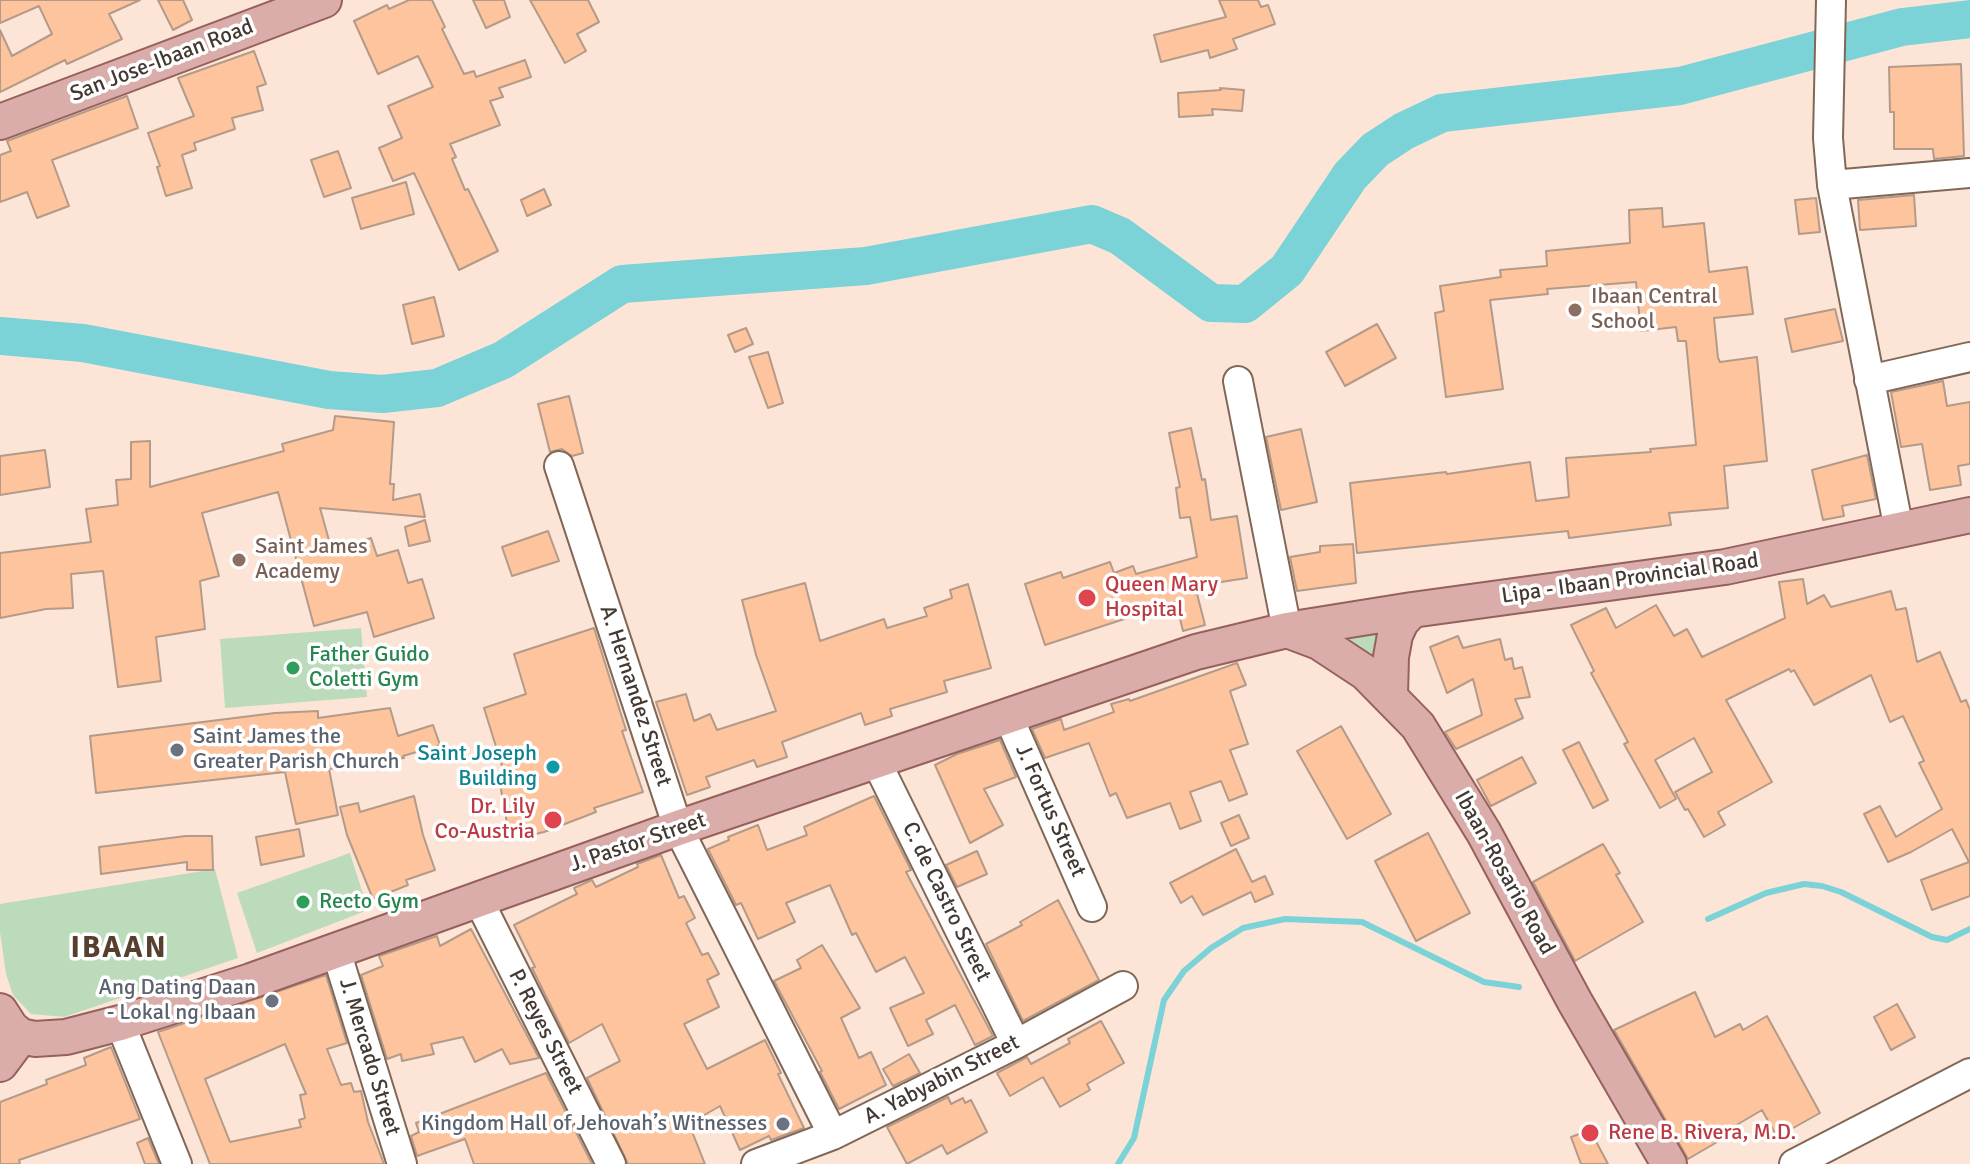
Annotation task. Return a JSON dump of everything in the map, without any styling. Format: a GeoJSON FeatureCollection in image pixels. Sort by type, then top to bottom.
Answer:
{"type":"FeatureCollection","features":[{"type":"Feature","properties":{"kind":"main road","name":"San Jose-Ibaan Road"},"geometry":{"type":"LineString","coordinates":[[0,122],[324,0]]}},
{"type":"Feature","properties":{"kind":"main road","name":"Lipa - Ibaan Provincial Road"},"geometry":{"type":"LineString","coordinates":[[1287,630],[1725,567],[1970,515]]}},
{"type":"Feature","properties":{"kind":"main road"},"geometry":{"type":"LineString","coordinates":[[1390,695],[1395,635],[1412,610]]}},
{"type":"Feature","properties":{"kind":"main road","name":"Ibaan-Rosario Road"},"geometry":{"type":"LineString","coordinates":[[1287,630],[1319,642],[1366,673],[1418,726],[1451,777],[1669,1164]]}},
{"type":"Feature","properties":{"kind":"main road","name":"J. Pastor Street"},"geometry":{"type":"LineString","coordinates":[[0,1064],[11,1024],[48,1040],[120,1023],[251,981],[678,828],[1196,652],[1287,630]]}},
{"type":"Feature","properties":{"kind":"street"},"geometry":{"type":"LineString","coordinates":[[1831,1],[1828,138],[1832,185],[1899,530]]}},
{"type":"Feature","properties":{"kind":"street"},"geometry":{"type":"LineString","coordinates":[[1832,185],[1970,173]]}},
{"type":"Feature","properties":{"kind":"street"},"geometry":{"type":"LineString","coordinates":[[1869,380],[1970,357]]}},
{"type":"Feature","properties":{"kind":"street"},"geometry":{"type":"LineString","coordinates":[[1238,381],[1287,630]]}},
{"type":"Feature","properties":{"kind":"street","name":"A. Hernandez Street"},"geometry":{"type":"LineString","coordinates":[[559,466],[678,828],[833,1135]]}},
{"type":"Feature","properties":{"kind":"street","name":"J. Fortus Street"},"geometry":{"type":"LineString","coordinates":[[1008,716],[1092,907]]}},
{"type":"Feature","properties":{"kind":"street","name":"C. de Castro Street"},"geometry":{"type":"LineString","coordinates":[[876,761],[1016,1044]]}},
{"type":"Feature","properties":{"kind":"street","name":"P. Reyes Street"},"geometry":{"type":"LineString","coordinates":[[478,899],[611,1164]]}},
{"type":"Feature","properties":{"kind":"street","name":"J. Mercado Street"},"geometry":{"type":"LineString","coordinates":[[336,951],[402,1164]]}},
{"type":"Feature","properties":{"kind":"street","name":"A. Yabyabin Street"},"geometry":{"type":"LineString","coordinates":[[756,1164],[833,1135],[1016,1044],[1123,986]]}},
{"type":"Feature","properties":{"kind":"street"},"geometry":{"type":"LineString","coordinates":[[120,1023],[177,1164]]}},
{"type":"Feature","properties":{"kind":"street"},"geometry":{"type":"LineString","coordinates":[[1794,1164],[1970,1073]]}},
{"type":"Feature","properties":{"kind":"green space","name":"Father Guido Coletti Gym"},"geometry":{"type":"Polygon","coordinates":[[[361,628],[367,697],[225,708],[220,639],[361,628]]]}},
{"type":"Feature","properties":{"kind":"green space"},"geometry":{"type":"Polygon","coordinates":[[[1380,632],[1375,660],[1345,639],[1380,632]]]}},
{"type":"Feature","properties":{"kind":"green space","name":"Recto Gym"},"geometry":{"type":"Polygon","coordinates":[[[350,853],[368,910],[257,953],[237,893],[350,853]]]}},
{"type":"Feature","properties":{"kind":"green space"},"geometry":{"type":"Polygon","coordinates":[[[215,869],[238,958],[64,1017],[31,1014],[13,995],[6,974],[0,932],[0,904],[215,869]]]}},
{"type":"Feature","properties":{"kind":"building"},"geometry":{"type":"Polygon","coordinates":[[[0,0],[140,0],[109,14],[122,39],[67,64],[65,60],[0,92],[0,30],[12,56],[52,34],[39,6],[0,23],[0,0]]]}},
{"type":"Feature","properties":{"kind":"building"},"geometry":{"type":"Polygon","coordinates":[[[158,0],[183,0],[192,20],[173,30],[158,0]]]}},
{"type":"Feature","properties":{"kind":"building"},"geometry":{"type":"Polygon","coordinates":[[[409,0],[432,0],[464,74],[474,71],[476,77],[525,60],[531,77],[499,88],[503,97],[490,101],[500,125],[450,144],[456,157],[452,159],[465,190],[468,189],[498,251],[459,270],[414,173],[393,181],[379,148],[402,138],[388,106],[433,87],[418,56],[378,74],[354,21],[387,5],[389,9],[409,0]]]}},
{"type":"Feature","properties":{"kind":"building"},"geometry":{"type":"Polygon","coordinates":[[[473,0],[504,0],[510,17],[486,28],[473,0]]]}},
{"type":"Feature","properties":{"kind":"building"},"geometry":{"type":"Polygon","coordinates":[[[530,0],[588,0],[599,22],[577,34],[586,51],[565,63],[530,0]]]}},
{"type":"Feature","properties":{"kind":"building"},"geometry":{"type":"Polygon","coordinates":[[[1219,0],[1258,0],[1261,7],[1268,5],[1275,24],[1233,39],[1237,49],[1210,58],[1208,50],[1161,62],[1154,35],[1226,17],[1219,0]]]}},
{"type":"Feature","properties":{"kind":"building"},"geometry":{"type":"Polygon","coordinates":[[[254,51],[266,84],[257,87],[263,110],[232,118],[235,129],[194,143],[196,150],[182,155],[192,188],[166,196],[157,167],[160,166],[148,133],[194,116],[178,78],[254,51]]]}},
{"type":"Feature","properties":{"kind":"building"},"geometry":{"type":"Polygon","coordinates":[[[1961,64],[1964,156],[1934,159],[1933,149],[1894,149],[1889,67],[1961,64]]]}},
{"type":"Feature","properties":{"kind":"building"},"geometry":{"type":"Polygon","coordinates":[[[1220,88],[1244,90],[1242,111],[1212,109],[1213,115],[1179,117],[1178,93],[1220,88]]]}},
{"type":"Feature","properties":{"kind":"building"},"geometry":{"type":"Polygon","coordinates":[[[127,96],[138,128],[52,160],[69,206],[37,218],[27,192],[0,202],[0,155],[11,151],[7,141],[127,96]]]}},
{"type":"Feature","properties":{"kind":"building"},"geometry":{"type":"Polygon","coordinates":[[[338,151],[351,188],[324,197],[311,160],[338,151]]]}},
{"type":"Feature","properties":{"kind":"building"},"geometry":{"type":"Polygon","coordinates":[[[406,182],[414,214],[361,229],[352,198],[406,182]]]}},
{"type":"Feature","properties":{"kind":"building"},"geometry":{"type":"Polygon","coordinates":[[[544,189],[551,205],[527,216],[521,200],[544,189]]]}},
{"type":"Feature","properties":{"kind":"building"},"geometry":{"type":"Polygon","coordinates":[[[1914,195],[1916,226],[1860,230],[1858,200],[1914,195]]]}},
{"type":"Feature","properties":{"kind":"building"},"geometry":{"type":"Polygon","coordinates":[[[1816,198],[1820,232],[1799,234],[1795,200],[1816,198]]]}},
{"type":"Feature","properties":{"kind":"building"},"geometry":{"type":"Polygon","coordinates":[[[1662,208],[1663,227],[1704,223],[1709,272],[1747,267],[1753,314],[1714,318],[1718,358],[1720,362],[1757,357],[1767,461],[1724,466],[1728,508],[1669,513],[1671,525],[1569,538],[1568,531],[1357,553],[1350,483],[1530,462],[1536,501],[1569,497],[1566,458],[1651,452],[1650,449],[1696,445],[1686,341],[1678,341],[1676,327],[1641,331],[1636,282],[1547,289],[1548,294],[1490,300],[1503,389],[1446,397],[1435,313],[1444,311],[1440,286],[1501,277],[1500,270],[1547,266],[1546,251],[1630,243],[1629,210],[1662,208]]]}},
{"type":"Feature","properties":{"kind":"building"},"geometry":{"type":"Polygon","coordinates":[[[434,297],[444,336],[412,344],[403,305],[434,297]]]}},
{"type":"Feature","properties":{"kind":"building"},"geometry":{"type":"Polygon","coordinates":[[[1835,309],[1843,341],[1792,352],[1785,319],[1835,309]]]}},
{"type":"Feature","properties":{"kind":"building"},"geometry":{"type":"Polygon","coordinates":[[[1377,324],[1396,358],[1345,386],[1326,352],[1377,324]]]}},
{"type":"Feature","properties":{"kind":"building"},"geometry":{"type":"Polygon","coordinates":[[[746,328],[753,344],[735,352],[728,335],[746,328]]]}},
{"type":"Feature","properties":{"kind":"building"},"geometry":{"type":"Polygon","coordinates":[[[768,352],[783,403],[768,408],[749,357],[768,352]]]}},
{"type":"Feature","properties":{"kind":"building"},"geometry":{"type":"Polygon","coordinates":[[[1943,381],[1947,406],[1970,402],[1970,464],[1958,466],[1961,485],[1930,490],[1922,444],[1901,447],[1891,392],[1943,381]]]}},
{"type":"Feature","properties":{"kind":"building"},"geometry":{"type":"Polygon","coordinates":[[[569,396],[583,453],[572,456],[562,449],[550,452],[538,404],[569,396]]]}},
{"type":"Feature","properties":{"kind":"building"},"geometry":{"type":"Polygon","coordinates":[[[335,416],[394,422],[390,484],[394,484],[393,500],[420,494],[425,517],[320,508],[332,551],[371,538],[377,556],[398,550],[408,583],[422,579],[434,618],[374,637],[367,612],[314,626],[278,492],[202,513],[219,576],[200,581],[205,629],[156,637],[161,681],[118,687],[103,571],[71,574],[73,608],[46,609],[0,618],[0,553],[91,542],[86,509],[118,505],[116,480],[131,479],[131,442],[150,441],[150,487],[284,451],[282,444],[333,430],[335,416]]]}},
{"type":"Feature","properties":{"kind":"building"},"geometry":{"type":"Polygon","coordinates":[[[1191,428],[1202,480],[1205,479],[1211,520],[1237,516],[1247,578],[1195,586],[1205,625],[1183,631],[1176,602],[1045,645],[1025,584],[1061,572],[1063,578],[1110,562],[1114,573],[1133,566],[1136,574],[1197,557],[1190,517],[1180,518],[1176,488],[1180,487],[1169,433],[1191,428]]]}},
{"type":"Feature","properties":{"kind":"building"},"geometry":{"type":"Polygon","coordinates":[[[1301,429],[1317,502],[1281,510],[1266,437],[1301,429]]]}},
{"type":"Feature","properties":{"kind":"building"},"geometry":{"type":"Polygon","coordinates":[[[45,450],[50,487],[0,495],[0,456],[45,450]]]}},
{"type":"Feature","properties":{"kind":"building"},"geometry":{"type":"Polygon","coordinates":[[[1867,455],[1876,499],[1842,506],[1844,516],[1823,520],[1812,470],[1867,455]]]}},
{"type":"Feature","properties":{"kind":"building"},"geometry":{"type":"Polygon","coordinates":[[[425,520],[430,541],[409,546],[405,527],[425,520]]]}},
{"type":"Feature","properties":{"kind":"building"},"geometry":{"type":"Polygon","coordinates":[[[548,531],[559,561],[512,576],[502,547],[548,531]]]}},
{"type":"Feature","properties":{"kind":"building"},"geometry":{"type":"Polygon","coordinates":[[[1353,544],[1356,583],[1297,591],[1290,557],[1320,552],[1320,546],[1353,544]]]}},
{"type":"Feature","properties":{"kind":"building"},"geometry":{"type":"Polygon","coordinates":[[[1803,579],[1807,604],[1824,595],[1831,607],[1891,591],[1896,610],[1906,608],[1917,662],[1940,652],[1961,702],[1966,700],[1970,710],[1970,896],[1932,910],[1921,880],[1969,862],[1952,829],[1888,862],[1864,814],[1880,806],[1896,837],[1942,809],[1919,763],[1924,761],[1903,716],[1890,722],[1871,675],[1814,705],[1794,670],[1791,672],[1789,669],[1726,700],[1772,782],[1718,812],[1725,825],[1704,837],[1675,792],[1712,772],[1694,738],[1655,760],[1676,799],[1660,808],[1624,744],[1628,742],[1591,673],[1594,671],[1571,625],[1606,608],[1616,628],[1656,605],[1674,636],[1687,629],[1702,657],[1785,618],[1779,582],[1803,579]]]}},
{"type":"Feature","properties":{"kind":"building"},"geometry":{"type":"Polygon","coordinates":[[[805,583],[820,641],[884,619],[887,628],[927,616],[924,608],[952,598],[950,590],[968,584],[991,668],[944,681],[947,692],[890,709],[892,716],[865,725],[861,713],[782,742],[787,757],[757,767],[754,760],[706,777],[710,787],[687,795],[656,702],[686,694],[694,721],[710,714],[717,730],[776,711],[756,655],[742,600],[805,583]]]}},
{"type":"Feature","properties":{"kind":"building"},"geometry":{"type":"Polygon","coordinates":[[[594,628],[626,730],[622,731],[643,792],[594,808],[596,812],[544,832],[510,840],[500,784],[507,782],[484,708],[526,694],[514,654],[594,628]]]}},
{"type":"Feature","properties":{"kind":"building"},"geometry":{"type":"Polygon","coordinates":[[[1458,636],[1463,648],[1500,639],[1505,660],[1512,658],[1514,669],[1522,667],[1530,697],[1515,699],[1523,718],[1456,749],[1445,732],[1482,715],[1473,679],[1447,693],[1430,647],[1458,636]]]}},
{"type":"Feature","properties":{"kind":"building"},"geometry":{"type":"Polygon","coordinates":[[[1237,663],[1246,685],[1230,691],[1248,744],[1230,750],[1247,794],[1229,801],[1221,781],[1190,792],[1201,821],[1180,829],[1170,803],[1127,818],[1116,793],[1110,796],[1089,743],[1045,758],[1032,729],[1061,719],[1064,730],[1114,712],[1111,704],[1130,701],[1237,663]]]}},
{"type":"Feature","properties":{"kind":"building"},"geometry":{"type":"Polygon","coordinates":[[[390,708],[398,736],[433,725],[440,745],[404,758],[329,769],[338,815],[296,824],[285,772],[96,793],[90,736],[275,713],[318,711],[318,718],[390,708]]]}},
{"type":"Feature","properties":{"kind":"building"},"geometry":{"type":"Polygon","coordinates":[[[1341,726],[1391,814],[1347,839],[1297,751],[1341,726]]]}},
{"type":"Feature","properties":{"kind":"building"},"geometry":{"type":"Polygon","coordinates":[[[1000,740],[1016,777],[984,789],[1003,825],[970,843],[935,765],[1000,740]]]}},
{"type":"Feature","properties":{"kind":"building"},"geometry":{"type":"Polygon","coordinates":[[[1579,742],[1608,800],[1593,808],[1563,750],[1579,742]]]}},
{"type":"Feature","properties":{"kind":"building"},"geometry":{"type":"Polygon","coordinates":[[[1522,757],[1536,783],[1491,806],[1477,780],[1522,757]]]}},
{"type":"Feature","properties":{"kind":"building"},"geometry":{"type":"Polygon","coordinates":[[[414,796],[435,870],[406,880],[408,885],[373,899],[347,835],[340,807],[358,803],[360,812],[414,796]]]}},
{"type":"Feature","properties":{"kind":"building"},"geometry":{"type":"Polygon","coordinates":[[[874,796],[911,870],[906,872],[993,1036],[975,1045],[955,1005],[926,1020],[933,1034],[908,1046],[890,1008],[924,993],[905,957],[876,972],[856,933],[852,935],[830,885],[786,903],[795,922],[758,939],[741,903],[736,905],[708,849],[758,825],[767,850],[807,835],[804,827],[874,796]]]}},
{"type":"Feature","properties":{"kind":"building"},"geometry":{"type":"Polygon","coordinates":[[[1239,815],[1249,838],[1231,846],[1221,823],[1239,815]]]}},
{"type":"Feature","properties":{"kind":"building"},"geometry":{"type":"Polygon","coordinates":[[[299,829],[304,856],[261,865],[256,837],[299,829]]]}},
{"type":"Feature","properties":{"kind":"building"},"geometry":{"type":"Polygon","coordinates":[[[1428,833],[1470,913],[1416,941],[1375,861],[1428,833]]]}},
{"type":"Feature","properties":{"kind":"building"},"geometry":{"type":"Polygon","coordinates":[[[186,836],[212,836],[213,870],[187,870],[187,862],[101,874],[99,847],[186,836]]]}},
{"type":"Feature","properties":{"kind":"building"},"geometry":{"type":"Polygon","coordinates":[[[1603,844],[1620,873],[1616,875],[1643,922],[1575,961],[1533,882],[1603,844]]]}},
{"type":"Feature","properties":{"kind":"building"},"geometry":{"type":"Polygon","coordinates":[[[1236,849],[1252,882],[1265,876],[1273,894],[1255,902],[1251,892],[1203,915],[1192,896],[1181,903],[1170,883],[1236,849]]]}},
{"type":"Feature","properties":{"kind":"building"},"geometry":{"type":"Polygon","coordinates":[[[977,851],[987,874],[957,887],[946,865],[977,851]]]}},
{"type":"Feature","properties":{"kind":"building"},"geometry":{"type":"Polygon","coordinates":[[[661,855],[679,898],[684,896],[695,918],[686,923],[702,955],[708,953],[719,974],[707,980],[719,1007],[684,1024],[707,1069],[765,1040],[804,1128],[771,1140],[769,1136],[740,1150],[720,1106],[689,1124],[705,1164],[628,1164],[587,1078],[620,1061],[602,1024],[569,1043],[514,925],[577,894],[574,888],[592,880],[596,887],[638,867],[637,864],[661,855]]]}},
{"type":"Feature","properties":{"kind":"building"},"geometry":{"type":"Polygon","coordinates":[[[1058,900],[1099,980],[1023,1021],[986,944],[1022,925],[1020,922],[1058,900]]]}},
{"type":"Feature","properties":{"kind":"building"},"geometry":{"type":"Polygon","coordinates":[[[471,929],[539,1058],[510,1064],[502,1049],[475,1062],[463,1037],[431,1044],[434,1054],[402,1061],[401,1054],[387,1059],[361,975],[383,966],[379,956],[437,936],[440,946],[471,929]]]}},
{"type":"Feature","properties":{"kind":"building"},"geometry":{"type":"Polygon","coordinates":[[[822,945],[860,1008],[841,1018],[859,1058],[871,1052],[886,1085],[839,1109],[774,981],[801,968],[797,960],[822,945]]]}},
{"type":"Feature","properties":{"kind":"building"},"geometry":{"type":"Polygon","coordinates":[[[326,975],[347,1043],[327,1049],[341,1085],[351,1083],[354,1092],[361,1091],[368,1122],[384,1164],[210,1164],[158,1032],[326,975]],[[285,1044],[205,1079],[230,1142],[301,1127],[299,1120],[305,1118],[300,1095],[306,1094],[285,1044]]]}},
{"type":"Feature","properties":{"kind":"building"},"geometry":{"type":"Polygon","coordinates":[[[1695,992],[1715,1037],[1740,1024],[1743,1030],[1767,1016],[1820,1113],[1777,1137],[1762,1110],[1733,1127],[1736,1131],[1688,1159],[1614,1030],[1695,992]]]}},
{"type":"Feature","properties":{"kind":"building"},"geometry":{"type":"Polygon","coordinates":[[[1897,1004],[1915,1037],[1891,1050],[1874,1017],[1897,1004]]]}},
{"type":"Feature","properties":{"kind":"building"},"geometry":{"type":"Polygon","coordinates":[[[1101,1021],[1124,1063],[1087,1084],[1090,1090],[1060,1107],[1043,1077],[1010,1096],[997,1073],[1027,1057],[1031,1064],[1070,1043],[1068,1039],[1101,1021]]]}},
{"type":"Feature","properties":{"kind":"building"},"geometry":{"type":"Polygon","coordinates":[[[111,1047],[140,1119],[19,1160],[20,1164],[0,1164],[0,1102],[86,1065],[84,1058],[111,1047]]]}},
{"type":"Feature","properties":{"kind":"building"},"geometry":{"type":"Polygon","coordinates":[[[909,1054],[920,1073],[893,1086],[883,1069],[909,1054]]]}},
{"type":"Feature","properties":{"kind":"building"},"geometry":{"type":"Polygon","coordinates":[[[546,1073],[592,1164],[474,1164],[465,1139],[417,1156],[411,1136],[419,1132],[416,1123],[546,1073]]]}},
{"type":"Feature","properties":{"kind":"building"},"geometry":{"type":"Polygon","coordinates":[[[948,1097],[951,1104],[963,1098],[965,1103],[971,1100],[987,1132],[947,1154],[942,1145],[907,1164],[887,1127],[948,1097]]]}},
{"type":"Feature","properties":{"kind":"building"},"geometry":{"type":"Polygon","coordinates":[[[1590,1130],[1608,1164],[1581,1164],[1571,1137],[1590,1130]]]}},
{"type":"Feature","properties":{"kind":"building"},"geometry":{"type":"Polygon","coordinates":[[[148,1138],[159,1164],[145,1164],[137,1143],[148,1138]]]}},
{"type":"Feature","properties":{"kind":"waterway"},"geometry":{"type":"LineString","coordinates":[[0,336],[83,343],[329,390],[382,394],[437,388],[503,360],[622,284],[866,266],[1092,224],[1120,236],[1211,303],[1245,304],[1287,270],[1350,176],[1375,150],[1404,131],[1442,113],[1680,86],[1902,27],[1970,19]]}},
{"type":"Feature","properties":{"kind":"waterway"},"geometry":{"type":"LineString","coordinates":[[1708,919],[1766,893],[1804,884],[1841,892],[1932,937],[1947,940],[1970,929]]}},
{"type":"Feature","properties":{"kind":"waterway"},"geometry":{"type":"LineString","coordinates":[[1118,1164],[1134,1138],[1164,1000],[1184,971],[1211,948],[1243,928],[1285,919],[1362,922],[1484,982],[1519,987]]}},
{"type":"Feature","properties":{"kind":"place","name":"Ibaan Central School"},"geometry":{"type":"Point","coordinates":[1575,310]}},
{"type":"Feature","properties":{"kind":"place","name":"Saint James Academy"},"geometry":{"type":"Point","coordinates":[239,560]}},
{"type":"Feature","properties":{"kind":"place","name":"Queen Mary Hospital"},"geometry":{"type":"Point","coordinates":[1087,598]}},
{"type":"Feature","properties":{"kind":"place","name":"Father Guido Coletti Gym"},"geometry":{"type":"Point","coordinates":[293,668]}},
{"type":"Feature","properties":{"kind":"place","name":"Saint James the Greater Parish Church"},"geometry":{"type":"Point","coordinates":[177,750]}},
{"type":"Feature","properties":{"kind":"place","name":"Saint Joseph Building"},"geometry":{"type":"Point","coordinates":[553,767]}},
{"type":"Feature","properties":{"kind":"place","name":"Dr. Lily Co-Austria"},"geometry":{"type":"Point","coordinates":[553,820]}},
{"type":"Feature","properties":{"kind":"place","name":"Recto Gym"},"geometry":{"type":"Point","coordinates":[303,902]}},
{"type":"Feature","properties":{"kind":"place","name":"Ang Dating Daan - Lokal ng Ibaan"},"geometry":{"type":"Point","coordinates":[272,1001]}},
{"type":"Feature","properties":{"kind":"place","name":"Kingdom Hall of Jehovah’s Witnesses"},"geometry":{"type":"Point","coordinates":[783,1124]}},
{"type":"Feature","properties":{"kind":"place","name":"Rene B. Rivera, M.D."},"geometry":{"type":"Point","coordinates":[1590,1133]}},
{"type":"Feature","properties":{"kind":"district","name":"IBAAN"},"geometry":{"type":"Point","coordinates":[119,949]}}]}
